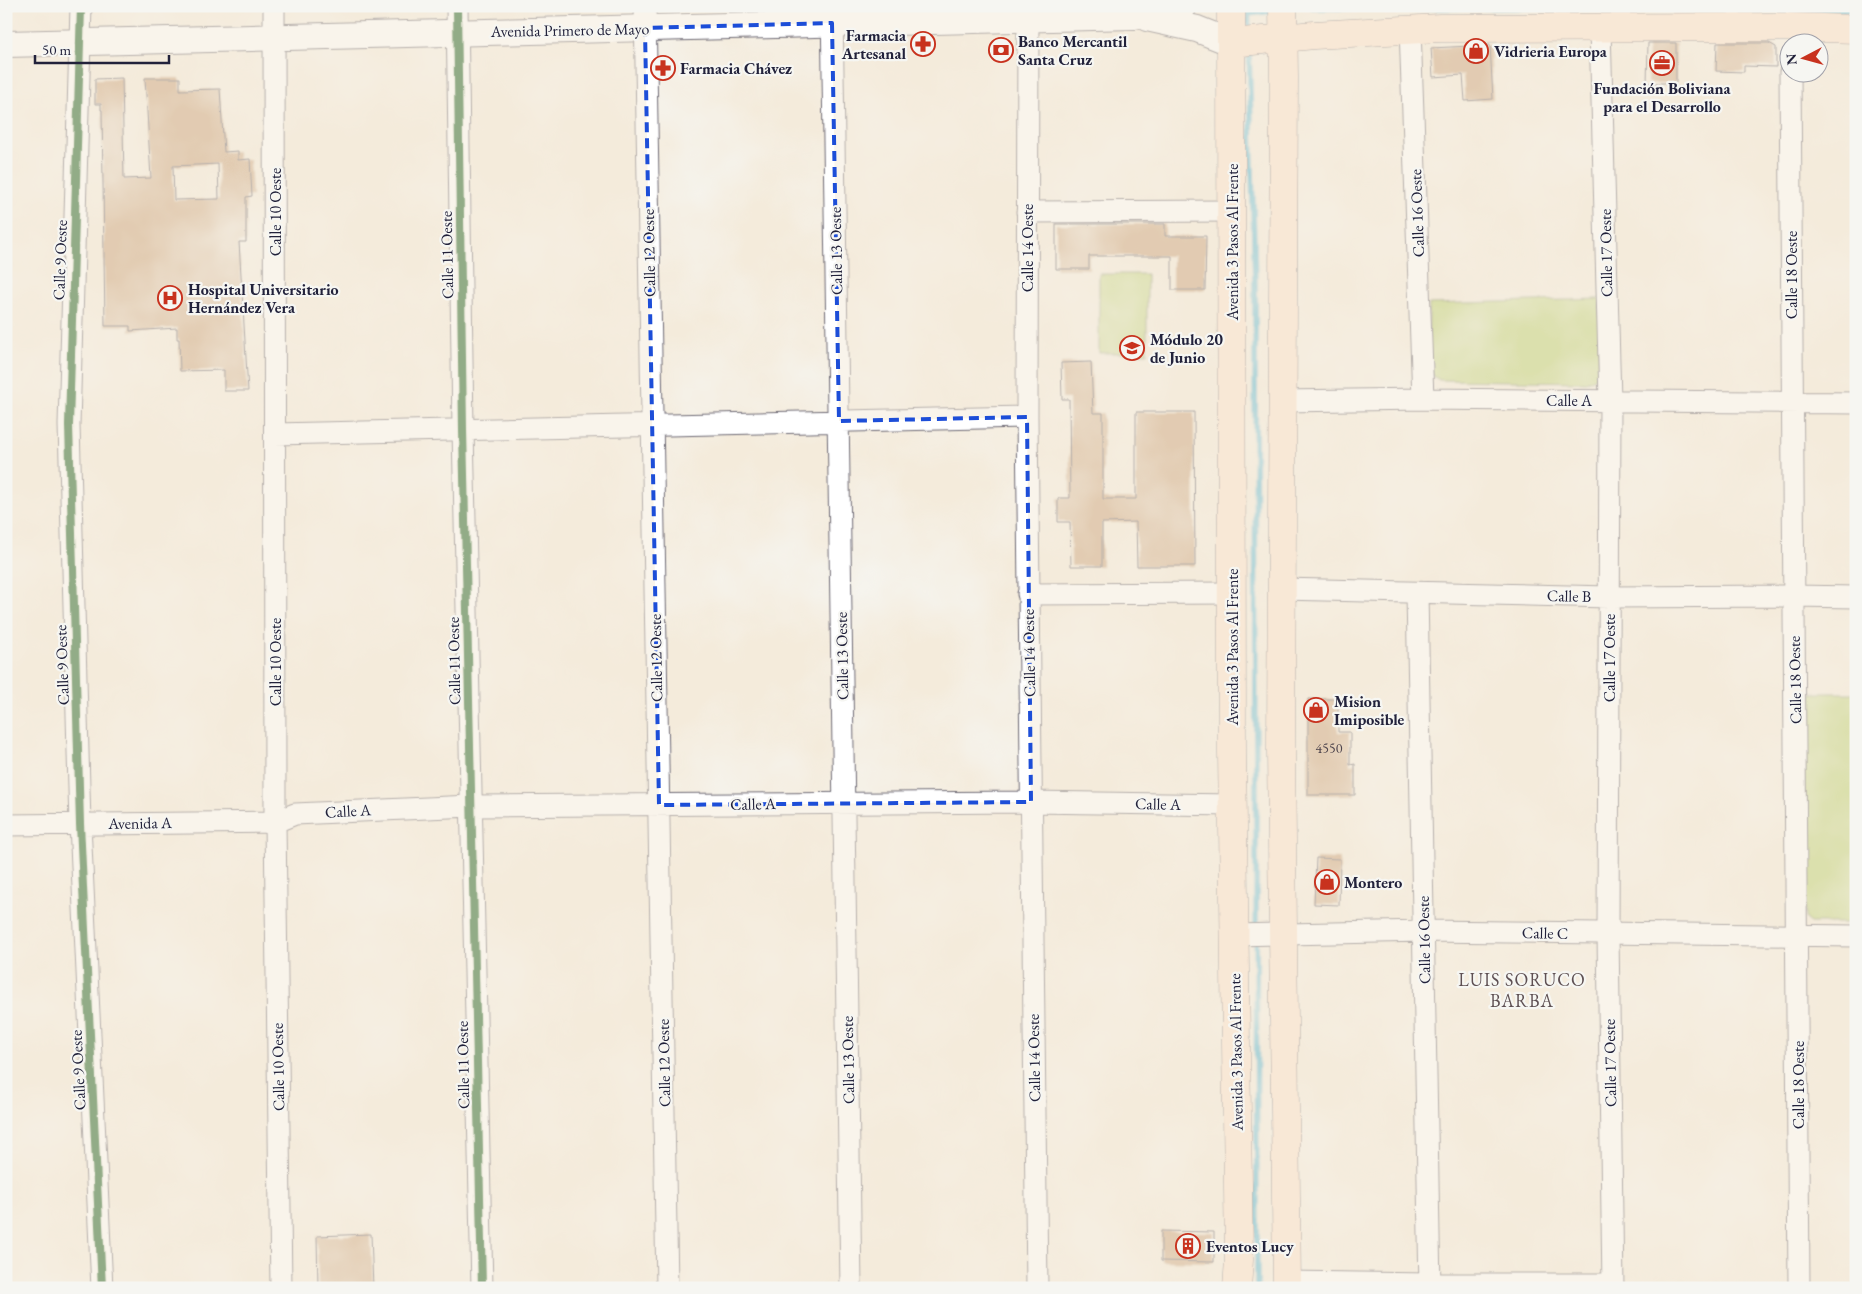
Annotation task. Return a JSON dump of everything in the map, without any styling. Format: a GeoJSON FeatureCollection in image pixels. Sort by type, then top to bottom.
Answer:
{"type":"FeatureCollection","features":[{"type":"Feature","properties":{"kind":"main road","name":"Avenida 3 Pasos Al Frente"},"geometry":{"type":"LineString","coordinates":[[1231,6],[1253,41],[1282,401],[1281,750],[1258,934],[1237,1288]]}},
{"type":"Feature","properties":{"kind":"main road","name":"Avenida 3 Pasos Al Frente"},"geometry":{"type":"LineString","coordinates":[[1283,6],[1253,41],[1232,211],[1232,593],[1233,805],[1258,934],[1287,1285]]}},
{"type":"Feature","properties":{"kind":"main road"},"geometry":{"type":"LineString","coordinates":[[1253,41],[1410,28],[1600,28],[1780,35]]}},
{"type":"Feature","properties":{"kind":"main road"},"geometry":{"type":"LineString","coordinates":[[1823,32],[1856,29]]}},
{"type":"Feature","properties":{"kind":"street","name":"Calle 9 Oeste"},"geometry":{"type":"LineString","coordinates":[[81,6],[82,42],[69,425],[80,824],[102,1288]]}},
{"type":"Feature","properties":{"kind":"street","name":"Calle 10 Oeste"},"geometry":{"type":"LineString","coordinates":[[274,6],[275,822],[281,1288]]}},
{"type":"Feature","properties":{"kind":"street","name":"Calle 11 Oeste"},"geometry":{"type":"LineString","coordinates":[[457,6],[463,430],[482,1288]]}},
{"type":"Feature","properties":{"kind":"street","name":"Avenida Primero de Mayo"},"geometry":{"type":"LineString","coordinates":[[1134,16],[1184,6]]}},
{"type":"Feature","properties":{"kind":"street","name":"Avenida Primero de Mayo"},"geometry":{"type":"LineString","coordinates":[[6,44],[457,33],[645,17],[1028,12],[1134,16],[1253,41]]}},
{"type":"Feature","properties":{"kind":"street","name":"Calle 14 Oeste"},"geometry":{"type":"LineString","coordinates":[[1028,12],[1028,594],[1037,1288]]}},
{"type":"Feature","properties":{"kind":"street","name":"Calle 13 Oeste"},"geometry":{"type":"LineString","coordinates":[[832,15],[851,1288]]}},
{"type":"Feature","properties":{"kind":"street","name":"Calle 12 Oeste"},"geometry":{"type":"LineString","coordinates":[[645,17],[667,1288]]}},
{"type":"Feature","properties":{"kind":"street","name":"Calle 16 Oeste"},"geometry":{"type":"LineString","coordinates":[[1410,28],[1423,398]]}},
{"type":"Feature","properties":{"kind":"street","name":"Calle 17 Oeste"},"geometry":{"type":"LineString","coordinates":[[1600,28],[1610,400],[1608,934],[1613,1286]]}},
{"type":"Feature","properties":{"kind":"street","name":"Calle 18 Oeste"},"geometry":{"type":"LineString","coordinates":[[1790,82],[1798,936],[1799,1288]]}},
{"type":"Feature","properties":{"kind":"street"},"geometry":{"type":"LineString","coordinates":[[1027,212],[1232,211]]}},
{"type":"Feature","properties":{"kind":"street","name":"Calle A"},"geometry":{"type":"LineString","coordinates":[[1282,401],[1423,398],[1792,404],[1856,403]]}},
{"type":"Feature","properties":{"kind":"street"},"geometry":{"type":"LineString","coordinates":[[275,434],[1027,417]]}},
{"type":"Feature","properties":{"kind":"street","name":"Calle B"},"geometry":{"type":"LineString","coordinates":[[1282,589],[1609,597],[1856,597]]}},
{"type":"Feature","properties":{"kind":"street"},"geometry":{"type":"LineString","coordinates":[[1028,594],[1232,593]]}},
{"type":"Feature","properties":{"kind":"street","name":"Calle 16 Oeste"},"geometry":{"type":"LineString","coordinates":[[1417,593],[1430,1286]]}},
{"type":"Feature","properties":{"kind":"street","name":"Calle A"},"geometry":{"type":"LineString","coordinates":[[275,822],[295,814],[471,806],[1031,802],[1233,805]]}},
{"type":"Feature","properties":{"kind":"street","name":"Avenida A"},"geometry":{"type":"LineString","coordinates":[[6,825],[275,822]]}},
{"type":"Feature","properties":{"kind":"street","name":"Calle C"},"geometry":{"type":"LineString","coordinates":[[1258,934],[1424,931],[1856,936]]}},
{"type":"Feature","properties":{"kind":"street"},"geometry":{"type":"LineString","coordinates":[[1287,1285],[1613,1286]]}},
{"type":"Feature","properties":{"kind":"highlighted area"},"geometry":{"type":"Polygon","coordinates":[[[832,23],[839,421],[1027,417],[1031,802],[659,805],[645,28],[832,23]]]}},
{"type":"Feature","properties":{"kind":"green space"},"geometry":{"type":"Polygon","coordinates":[[[1099,274],[1147,274],[1147,353],[1099,353],[1099,274]]]}},
{"type":"Feature","properties":{"kind":"green space"},"geometry":{"type":"Polygon","coordinates":[[[1600,299],[1599,368],[1595,378],[1586,382],[1439,380],[1428,369],[1429,304],[1600,299]]]}},
{"type":"Feature","properties":{"kind":"green space"},"geometry":{"type":"Polygon","coordinates":[[[1801,693],[1856,693],[1856,923],[1810,923],[1805,919],[1801,693]]]}},
{"type":"Feature","properties":{"kind":"building","name":"Fundación Boliviana para el Desarrollo"},"geometry":{"type":"Polygon","coordinates":[[[1648,43],[1676,43],[1676,83],[1647,83],[1648,43]]]}},
{"type":"Feature","properties":{"kind":"building"},"geometry":{"type":"Polygon","coordinates":[[[1717,43],[1769,43],[1776,47],[1776,67],[1744,66],[1744,72],[1716,71],[1717,43]]]}},
{"type":"Feature","properties":{"kind":"building"},"geometry":{"type":"Polygon","coordinates":[[[1490,45],[1493,99],[1465,101],[1463,75],[1433,77],[1431,48],[1490,45]]]}},
{"type":"Feature","properties":{"kind":"building","name":"Hospital Universitario Hernández Vera"},"geometry":{"type":"Polygon","coordinates":[[[122,78],[124,179],[151,178],[145,78],[180,78],[180,90],[220,89],[224,152],[238,151],[238,160],[250,159],[252,196],[246,197],[246,242],[239,242],[248,391],[224,391],[224,370],[180,371],[177,328],[130,331],[130,326],[105,326],[102,110],[101,104],[95,104],[95,79],[122,78]],[[218,164],[173,166],[174,200],[219,199],[218,164]]]}},
{"type":"Feature","properties":{"kind":"building"},"geometry":{"type":"Polygon","coordinates":[[[1056,224],[1165,224],[1165,236],[1206,236],[1205,290],[1172,290],[1172,256],[1089,256],[1089,269],[1056,269],[1056,224]]]}},
{"type":"Feature","properties":{"kind":"building"},"geometry":{"type":"Polygon","coordinates":[[[1091,362],[1093,413],[1103,413],[1103,499],[1136,499],[1136,412],[1194,412],[1195,566],[1137,566],[1136,522],[1102,523],[1102,566],[1071,566],[1070,522],[1058,522],[1058,498],[1070,498],[1069,399],[1062,399],[1061,363],[1091,362]]]}},
{"type":"Feature","properties":{"kind":"building"},"geometry":{"type":"Polygon","coordinates":[[[1308,699],[1338,699],[1338,732],[1350,732],[1350,765],[1355,764],[1355,795],[1308,795],[1308,699]]]}},
{"type":"Feature","properties":{"kind":"building","name":"Montero"},"geometry":{"type":"Polygon","coordinates":[[[1316,858],[1340,859],[1339,905],[1314,904],[1316,858]]]}},
{"type":"Feature","properties":{"kind":"building","name":"Eventos Lucy"},"geometry":{"type":"Polygon","coordinates":[[[1161,1231],[1214,1232],[1214,1262],[1161,1261],[1161,1231]]]}},
{"type":"Feature","properties":{"kind":"building"},"geometry":{"type":"Polygon","coordinates":[[[371,1234],[373,1288],[318,1288],[317,1236],[371,1234]]]}},
{"type":"Feature","properties":{"kind":"waterway"},"geometry":{"type":"LineString","coordinates":[[1248,6],[1249,33]]}},
{"type":"Feature","properties":{"kind":"waterway"},"geometry":{"type":"LineString","coordinates":[[1313,8],[1751,7],[1856,10]]}},
{"type":"Feature","properties":{"kind":"waterway"},"geometry":{"type":"LineString","coordinates":[[1248,14],[1273,11]]}},
{"type":"Feature","properties":{"kind":"waterway"},"geometry":{"type":"LineString","coordinates":[[1249,47],[1255,285],[1257,1288]]}},
{"type":"Feature","properties":{"kind":"cycle path"},"geometry":{"type":"LineString","coordinates":[[81,6],[69,425],[80,824],[102,1288]]}},
{"type":"Feature","properties":{"kind":"cycle path"},"geometry":{"type":"LineString","coordinates":[[457,6],[463,430],[482,1288]]}},
{"type":"Feature","properties":{"kind":"place","name":"Farmacia Artesanal"},"geometry":{"type":"Point","coordinates":[923,44]}},
{"type":"Feature","properties":{"kind":"place","name":"Banco Mercantil Santa Cruz"},"geometry":{"type":"Point","coordinates":[1001,50]}},
{"type":"Feature","properties":{"kind":"place","name":"Vidrieria Europa"},"geometry":{"type":"Point","coordinates":[1476,51]}},
{"type":"Feature","properties":{"kind":"place","name":"Fundación Boliviana para el Desarrollo"},"geometry":{"type":"Point","coordinates":[1662,63]}},
{"type":"Feature","properties":{"kind":"place","name":"Farmacia Chávez"},"geometry":{"type":"Point","coordinates":[663,68]}},
{"type":"Feature","properties":{"kind":"place","name":"Hospital Universitario Hernández Vera"},"geometry":{"type":"Point","coordinates":[170,298]}},
{"type":"Feature","properties":{"kind":"place","name":"Módulo 20 de Junio"},"geometry":{"type":"Point","coordinates":[1132,348]}},
{"type":"Feature","properties":{"kind":"place","name":"Mision Imiposible"},"geometry":{"type":"Point","coordinates":[1316,710]}},
{"type":"Feature","properties":{"kind":"place","name":"Montero"},"geometry":{"type":"Point","coordinates":[1327,882]}},
{"type":"Feature","properties":{"kind":"place","name":"Eventos Lucy"},"geometry":{"type":"Point","coordinates":[1188,1246]}},
{"type":"Feature","properties":{"kind":"district","name":"LUIS SORUCO BARBA"},"geometry":{"type":"Point","coordinates":[1522,990]}}]}
